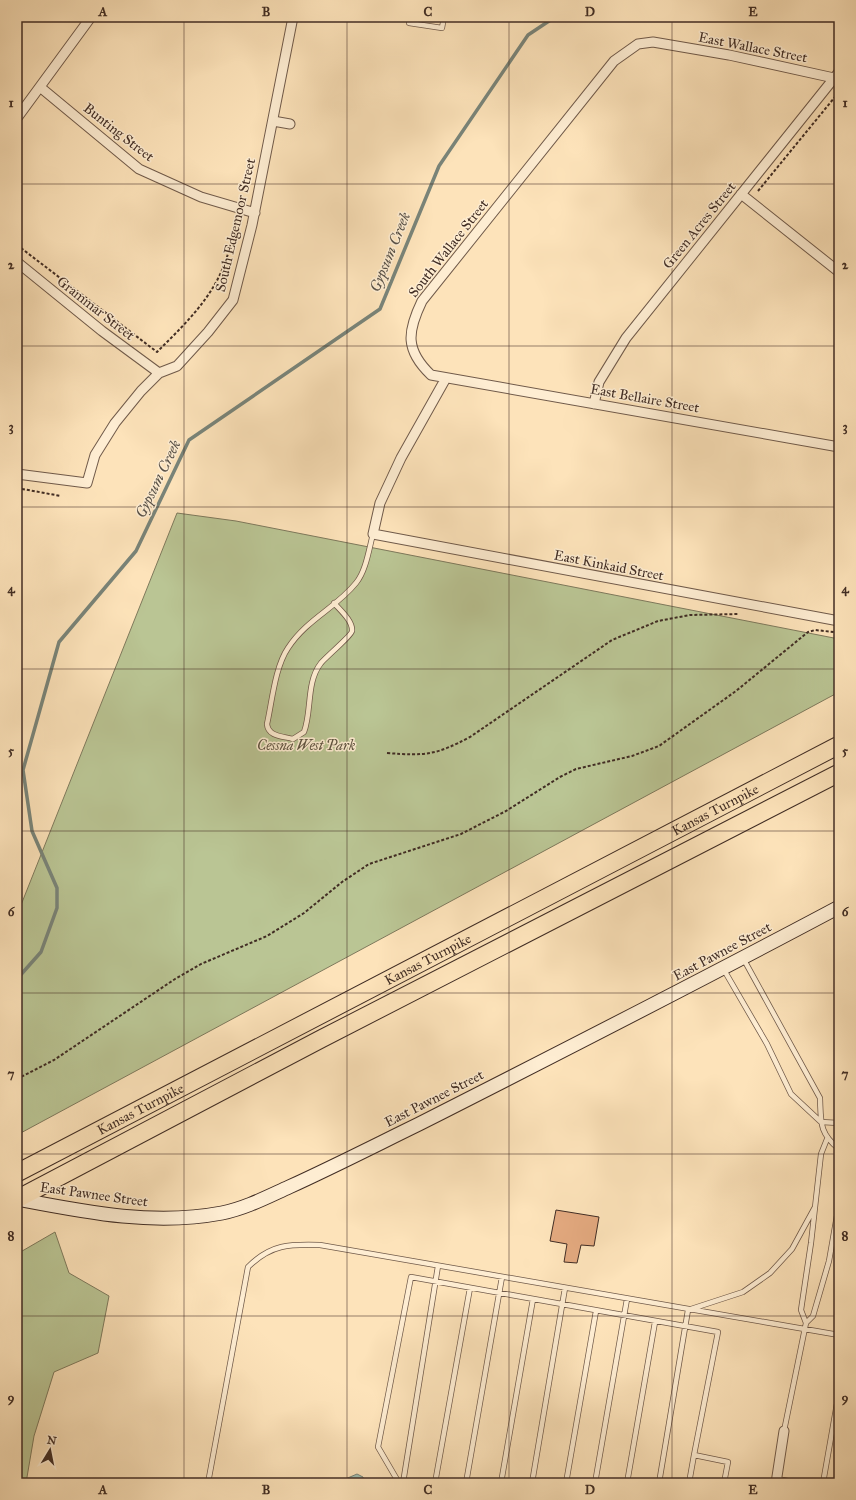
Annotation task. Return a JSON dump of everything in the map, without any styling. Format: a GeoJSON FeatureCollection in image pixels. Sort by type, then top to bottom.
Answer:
{"type":"FeatureCollection","features":[{"type":"Feature","properties":{"kind":"highway","name":"Kansas Turnpike"},"geometry":{"type":"LineString","coordinates":[[21,1171],[839,745]]}},
{"type":"Feature","properties":{"kind":"highway","name":"Kansas Turnpike"},"geometry":{"type":"LineString","coordinates":[[17,1199],[839,773]]}},
{"type":"Feature","properties":{"kind":"main road","name":"East Pawnee Street"},"geometry":{"type":"LineString","coordinates":[[17,1199],[91,1212],[145,1218],[181,1218],[202,1216],[249,1205],[336,1165],[723,969],[839,907]]}},
{"type":"Feature","properties":{"kind":"street"},"geometry":{"type":"LineString","coordinates":[[17,118],[91,17]]}},
{"type":"Feature","properties":{"kind":"street","name":"South Edgemoor Street"},"geometry":{"type":"LineString","coordinates":[[17,474],[87,483],[95,455],[115,423],[141,392],[160,373],[177,366],[208,332],[232,300],[255,213],[293,17]]}},
{"type":"Feature","properties":{"kind":"street","name":"East Wallace Street"},"geometry":{"type":"LineString","coordinates":[[642,44],[653,42],[836,75]]}},
{"type":"Feature","properties":{"kind":"street","name":"South Wallace Street"},"geometry":{"type":"LineString","coordinates":[[446,378],[431,375],[422,366],[414,354],[410,341],[413,320],[422,301],[614,61],[638,44],[642,44]]}},
{"type":"Feature","properties":{"kind":"street","name":"Green Acres Street"},"geometry":{"type":"LineString","coordinates":[[594,404],[598,382],[626,338],[836,75]]}},
{"type":"Feature","properties":{"kind":"street","name":"Bunting Street"},"geometry":{"type":"LineString","coordinates":[[40,86],[139,169],[201,198],[255,213]]}},
{"type":"Feature","properties":{"kind":"street"},"geometry":{"type":"LineString","coordinates":[[273,121],[290,124]]}},
{"type":"Feature","properties":{"kind":"street"},"geometry":{"type":"LineString","coordinates":[[741,194],[839,272]]}},
{"type":"Feature","properties":{"kind":"street","name":"Grammar Street"},"geometry":{"type":"LineString","coordinates":[[17,262],[102,331],[160,373]]}},
{"type":"Feature","properties":{"kind":"street"},"geometry":{"type":"LineString","coordinates":[[373,534],[380,503],[401,458],[446,378]]}},
{"type":"Feature","properties":{"kind":"street","name":"East Bellaire Street"},"geometry":{"type":"LineString","coordinates":[[446,378],[839,447]]}},
{"type":"Feature","properties":{"kind":"street","name":"East Kinkaid Street"},"geometry":{"type":"LineString","coordinates":[[373,534],[839,621]]}},
{"type":"Feature","properties":{"kind":"street"},"geometry":{"type":"LineString","coordinates":[[776,1481],[784,1431]]}},
{"type":"Feature","properties":{"kind":"lane"},"geometry":{"type":"LineString","coordinates":[[410,17],[409,22],[442,28],[444,17]]}},
{"type":"Feature","properties":{"kind":"lane"},"geometry":{"type":"LineString","coordinates":[[334,603],[351,624],[353,630],[352,635],[338,645],[320,664],[314,678],[304,732],[293,739],[271,734],[268,730],[268,724],[278,673],[287,649],[307,623],[334,603],[357,582],[364,565],[373,534]]}},
{"type":"Feature","properties":{"kind":"lane"},"geometry":{"type":"LineString","coordinates":[[743,958],[820,1098],[821,1122],[827,1139],[839,1149]]}},
{"type":"Feature","properties":{"kind":"lane"},"geometry":{"type":"LineString","coordinates":[[723,969],[767,1044],[791,1094],[821,1122],[839,1123]]}},
{"type":"Feature","properties":{"kind":"lane"},"geometry":{"type":"LineString","coordinates":[[784,1431],[806,1323],[800,1310],[821,1154],[827,1139]]}},
{"type":"Feature","properties":{"kind":"lane"},"geometry":{"type":"LineString","coordinates":[[806,1323],[813,1316],[829,1262],[839,1204]]}},
{"type":"Feature","properties":{"kind":"lane"},"geometry":{"type":"LineString","coordinates":[[688,1310],[743,1292],[770,1272],[792,1249],[815,1207]]}},
{"type":"Feature","properties":{"kind":"lane"},"geometry":{"type":"LineString","coordinates":[[208,1483],[248,1267],[259,1256],[274,1249],[293,1244],[320,1245],[839,1335]]}},
{"type":"Feature","properties":{"kind":"lane"},"geometry":{"type":"LineString","coordinates":[[403,1483],[438,1266]]}},
{"type":"Feature","properties":{"kind":"lane"},"geometry":{"type":"LineString","coordinates":[[399,1483],[378,1446],[411,1277],[655,1322],[718,1332],[689,1483]]}},
{"type":"Feature","properties":{"kind":"lane"},"geometry":{"type":"LineString","coordinates":[[466,1483],[502,1277]]}},
{"type":"Feature","properties":{"kind":"lane"},"geometry":{"type":"LineString","coordinates":[[434,1483],[470,1288]]}},
{"type":"Feature","properties":{"kind":"lane"},"geometry":{"type":"LineString","coordinates":[[532,1483],[565,1288]]}},
{"type":"Feature","properties":{"kind":"lane"},"geometry":{"type":"LineString","coordinates":[[501,1483],[533,1299]]}},
{"type":"Feature","properties":{"kind":"lane"},"geometry":{"type":"LineString","coordinates":[[595,1483],[627,1299]]}},
{"type":"Feature","properties":{"kind":"lane"},"geometry":{"type":"LineString","coordinates":[[659,1483],[688,1310]]}},
{"type":"Feature","properties":{"kind":"lane"},"geometry":{"type":"LineString","coordinates":[[566,1483],[596,1311]]}},
{"type":"Feature","properties":{"kind":"lane"},"geometry":{"type":"LineString","coordinates":[[627,1483],[655,1322]]}},
{"type":"Feature","properties":{"kind":"lane"},"geometry":{"type":"LineString","coordinates":[[824,1483],[839,1392]]}},
{"type":"Feature","properties":{"kind":"lane"},"geometry":{"type":"LineString","coordinates":[[694,1455],[728,1462],[724,1483]]}},
{"type":"Feature","properties":{"kind":"lane"},"geometry":{"type":"LineString","coordinates":[[776,1481],[799,1483]]}},
{"type":"Feature","properties":{"kind":"path"},"geometry":{"type":"LineString","coordinates":[[758,191],[839,92]]}},
{"type":"Feature","properties":{"kind":"path"},"geometry":{"type":"LineString","coordinates":[[17,245],[156,352],[182,327],[209,295],[226,261],[236,222],[252,225]]}},
{"type":"Feature","properties":{"kind":"path"},"geometry":{"type":"LineString","coordinates":[[17,488],[61,496]]}},
{"type":"Feature","properties":{"kind":"path"},"geometry":{"type":"LineString","coordinates":[[387,753],[430,754],[450,748],[470,737],[612,640],[658,621],[690,615],[740,614]]}},
{"type":"Feature","properties":{"kind":"path"},"geometry":{"type":"LineString","coordinates":[[817,626],[839,631]]}},
{"type":"Feature","properties":{"kind":"path"},"geometry":{"type":"LineString","coordinates":[[17,1079],[54,1060],[175,979],[201,964],[267,936],[304,913],[342,882],[369,864],[461,834],[506,811],[560,777],[576,769],[632,756],[659,746],[736,691],[808,632],[815,630],[839,631]]}},
{"type":"Feature","properties":{"kind":"green space","name":"Cessna West Park"},"geometry":{"type":"Polygon","coordinates":[[[177,513],[236,521],[839,639],[839,692],[17,1135],[17,915],[177,513]]]}},
{"type":"Feature","properties":{"kind":"green space"},"geometry":{"type":"Polygon","coordinates":[[[55,1232],[69,1273],[109,1296],[98,1353],[54,1372],[34,1436],[26,1483],[17,1483],[17,1254],[55,1232]]]}},
{"type":"Feature","properties":{"kind":"shaded area"},"geometry":{"type":"Polygon","coordinates":[[[357,1474],[363,1477],[364,1483],[336,1483],[357,1474]]]}},
{"type":"Feature","properties":{"kind":"building"},"geometry":{"type":"Polygon","coordinates":[[[556,1210],[599,1217],[594,1246],[581,1245],[577,1263],[564,1262],[567,1244],[550,1241],[556,1210]]]}},
{"type":"Feature","properties":{"kind":"waterway","name":"Gypsum Creek"},"geometry":{"type":"LineString","coordinates":[[17,979],[41,952],[57,908],[57,888],[32,831],[23,770],[59,642],[136,551],[189,440],[380,309],[439,166],[528,35],[555,17]]}}]}
